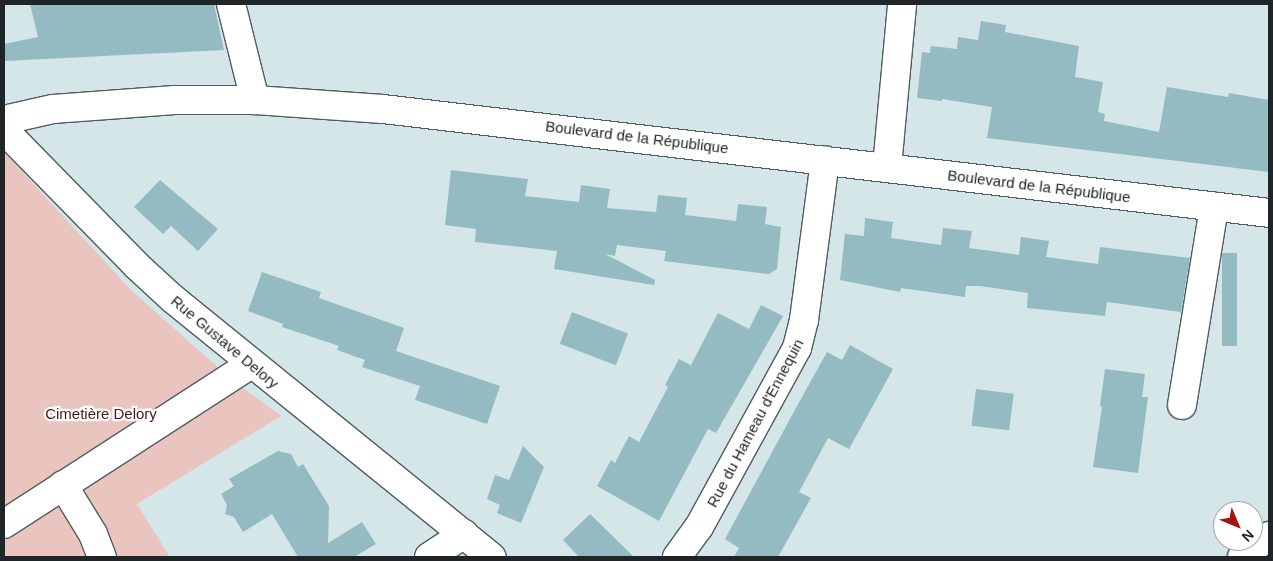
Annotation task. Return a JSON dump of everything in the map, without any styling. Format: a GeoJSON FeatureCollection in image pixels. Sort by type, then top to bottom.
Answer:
{"type":"FeatureCollection","features":[{"type":"Feature","properties":{"kind":"street"},"geometry":{"type":"LineString","coordinates":[[231,4],[255,100]]}},
{"type":"Feature","properties":{"kind":"street"},"geometry":{"type":"LineString","coordinates":[[887,167],[902,4]]}},
{"type":"Feature","properties":{"kind":"street","name":"Boulevard de la République"},"geometry":{"type":"LineString","coordinates":[[4,120],[54,109],[130,102],[255,100],[428,113],[1269,213]]}},
{"type":"Feature","properties":{"kind":"street","name":"Rue Gustave Delory"},"geometry":{"type":"LineString","coordinates":[[4,130],[158,286],[251,364],[492,557]]}},
{"type":"Feature","properties":{"kind":"street","name":"Rue du Hameau d'Ennequin"},"geometry":{"type":"LineString","coordinates":[[677,557],[700,527],[799,341],[804,320],[825,160]]}},
{"type":"Feature","properties":{"kind":"street"},"geometry":{"type":"LineString","coordinates":[[1182,405],[1214,207]]}},
{"type":"Feature","properties":{"kind":"street"},"geometry":{"type":"LineString","coordinates":[[4,524],[251,364]]}},
{"type":"Feature","properties":{"kind":"street"},"geometry":{"type":"LineString","coordinates":[[63,485],[93,534],[102,557]]}},
{"type":"Feature","properties":{"kind":"street"},"geometry":{"type":"LineString","coordinates":[[429,557],[464,534]]}},
{"type":"Feature","properties":{"kind":"street"},"geometry":{"type":"LineString","coordinates":[[1242,557],[1269,536]]}},
{"type":"Feature","properties":{"kind":"green space","name":"Cimetière Delory"},"geometry":{"type":"Polygon","coordinates":[[[4,152],[132,291],[230,378],[281,416],[137,504],[170,557],[4,557],[4,152]]]}},
{"type":"Feature","properties":{"kind":"building"},"geometry":{"type":"Polygon","coordinates":[[[30,4],[214,4],[224,50],[4,61],[4,44],[38,37],[30,4]]]}},
{"type":"Feature","properties":{"kind":"building"},"geometry":{"type":"Polygon","coordinates":[[[981,21],[1006,25],[1005,32],[1079,46],[1075,77],[1103,82],[1098,112],[1105,114],[1104,121],[1159,132],[1167,87],[1228,97],[1229,93],[1269,100],[1269,172],[987,138],[992,107],[942,99],[942,101],[917,98],[922,52],[930,53],[931,46],[957,49],[958,37],[978,40],[981,21]]]}},
{"type":"Feature","properties":{"kind":"building"},"geometry":{"type":"Polygon","coordinates":[[[451,170],[528,179],[525,196],[579,202],[581,185],[610,189],[607,208],[656,212],[658,195],[687,198],[685,215],[736,221],[738,204],[767,207],[765,224],[781,227],[777,269],[769,274],[664,261],[666,251],[617,245],[615,256],[605,254],[655,280],[654,285],[554,269],[557,251],[475,242],[476,229],[445,225],[451,170]]]}},
{"type":"Feature","properties":{"kind":"building"},"geometry":{"type":"Polygon","coordinates":[[[160,180],[218,229],[198,251],[171,226],[163,234],[134,207],[160,180]]]}},
{"type":"Feature","properties":{"kind":"building"},"geometry":{"type":"Polygon","coordinates":[[[865,218],[893,222],[891,238],[941,245],[943,228],[972,231],[969,248],[1019,255],[1021,237],[1049,241],[1046,257],[1098,264],[1100,247],[1190,258],[1181,312],[1107,302],[1105,316],[1027,308],[1028,293],[980,286],[966,286],[965,297],[901,288],[900,292],[840,280],[845,234],[864,236],[865,218]]]}},
{"type":"Feature","properties":{"kind":"building"},"geometry":{"type":"Polygon","coordinates":[[[1222,253],[1237,253],[1237,346],[1222,346],[1222,253]]]}},
{"type":"Feature","properties":{"kind":"building"},"geometry":{"type":"Polygon","coordinates":[[[262,272],[321,292],[319,298],[404,328],[396,351],[500,386],[487,424],[415,400],[420,386],[362,367],[365,360],[337,350],[339,346],[282,327],[283,324],[248,311],[262,272]]]}},
{"type":"Feature","properties":{"kind":"building"},"geometry":{"type":"Polygon","coordinates":[[[761,305],[783,316],[716,433],[708,429],[659,521],[597,486],[611,460],[615,463],[629,436],[639,442],[668,387],[665,385],[679,359],[691,365],[718,313],[749,329],[761,305]]]}},
{"type":"Feature","properties":{"kind":"building"},"geometry":{"type":"Polygon","coordinates":[[[572,312],[628,334],[616,365],[560,344],[572,312]]]}},
{"type":"Feature","properties":{"kind":"building"},"geometry":{"type":"Polygon","coordinates":[[[850,345],[893,369],[864,422],[849,449],[828,438],[799,492],[811,498],[778,557],[734,557],[739,548],[725,539],[797,406],[827,352],[842,360],[850,345]]]}},
{"type":"Feature","properties":{"kind":"building"},"geometry":{"type":"Polygon","coordinates":[[[1105,369],[1145,374],[1142,397],[1148,397],[1138,473],[1093,467],[1102,407],[1100,406],[1105,369]]]}},
{"type":"Feature","properties":{"kind":"building"},"geometry":{"type":"Polygon","coordinates":[[[976,389],[1014,394],[1009,430],[971,426],[976,389]]]}},
{"type":"Feature","properties":{"kind":"building"},"geometry":{"type":"Polygon","coordinates":[[[523,446],[544,467],[521,523],[497,513],[500,505],[487,499],[495,475],[509,480],[523,446]]]}},
{"type":"Feature","properties":{"kind":"building"},"geometry":{"type":"Polygon","coordinates":[[[278,451],[291,454],[298,467],[303,464],[329,506],[328,543],[362,522],[376,544],[354,557],[298,557],[272,514],[243,532],[234,517],[225,514],[227,505],[221,494],[234,486],[229,479],[278,451]]]}},
{"type":"Feature","properties":{"kind":"building"},"geometry":{"type":"Polygon","coordinates":[[[590,514],[634,557],[579,557],[563,540],[590,514]]]}}]}
